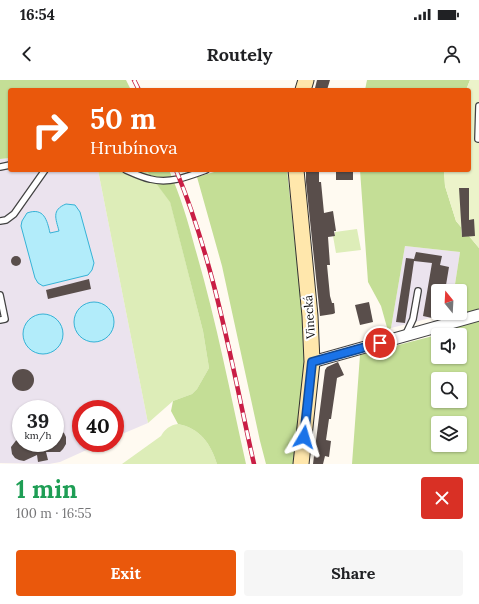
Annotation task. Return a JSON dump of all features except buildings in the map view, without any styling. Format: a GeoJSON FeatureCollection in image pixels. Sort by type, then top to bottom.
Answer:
{"type":"FeatureCollection","features":[{"type":"Feature","properties":{"kind":"street","name":"Vinecká"},"geometry":{"type":"LineString","coordinates":[[296,172],[310,316],[312,362],[301,464]]}},
{"type":"Feature","properties":{"kind":"street"},"geometry":{"type":"LineString","coordinates":[[312,362],[479,315]]}},
{"type":"Feature","properties":{"kind":"lane"},"geometry":{"type":"LineString","coordinates":[[478,139],[479,106]]}},
{"type":"Feature","properties":{"kind":"lane"},"geometry":{"type":"LineString","coordinates":[[0,221],[6,220],[14,214],[44,172]]}},
{"type":"Feature","properties":{"kind":"lane"},"geometry":{"type":"LineString","coordinates":[[131,172],[150,179],[168,181],[180,179],[200,172]]}},
{"type":"Feature","properties":{"kind":"lane"},"geometry":{"type":"LineString","coordinates":[[405,336],[413,319],[418,291]]}},
{"type":"Feature","properties":{"kind":"lane"},"geometry":{"type":"LineString","coordinates":[[0,295],[6,318],[0,320]]}},
{"type":"Feature","properties":{"kind":"shaded area"},"geometry":{"type":"Polygon","coordinates":[[[8,158],[8,172],[98,172],[148,423],[124,433],[124,400],[72,400],[72,452],[82,452],[60,462],[49,464],[0,463],[0,159],[8,158]]]}},
{"type":"Feature","properties":{"kind":"shaded area"},"geometry":{"type":"Polygon","coordinates":[[[405,246],[460,252],[455,284],[431,284],[431,318],[391,328],[405,246]]]}},
{"type":"Feature","properties":{"kind":"green space"},"geometry":{"type":"Polygon","coordinates":[[[0,80],[126,80],[130,88],[8,88],[8,158],[0,159],[0,80]]]}},
{"type":"Feature","properties":{"kind":"green space"},"geometry":{"type":"Polygon","coordinates":[[[367,80],[470,80],[467,88],[365,88],[367,80]]]}},
{"type":"Feature","properties":{"kind":"green space"},"geometry":{"type":"Polygon","coordinates":[[[470,80],[479,80],[479,248],[469,236],[462,237],[461,227],[456,221],[445,186],[444,172],[471,172],[471,88],[467,88],[470,80]]]}},
{"type":"Feature","properties":{"kind":"green space"},"geometry":{"type":"Polygon","coordinates":[[[98,172],[148,172],[170,201],[203,331],[209,368],[197,389],[192,394],[173,401],[148,423],[98,172]]]}},
{"type":"Feature","properties":{"kind":"green space"},"geometry":{"type":"Polygon","coordinates":[[[148,172],[170,172],[190,228],[210,302],[246,464],[217,464],[215,457],[204,438],[193,429],[178,424],[171,411],[173,401],[192,394],[197,389],[209,368],[203,331],[170,202],[148,172]]]}},
{"type":"Feature","properties":{"kind":"green space"},"geometry":{"type":"Polygon","coordinates":[[[214,172],[287,172],[306,347],[301,404],[293,464],[266,464],[222,266],[197,177],[214,172]]]}},
{"type":"Feature","properties":{"kind":"green space"},"geometry":{"type":"Polygon","coordinates":[[[360,172],[444,172],[445,186],[456,221],[461,227],[462,236],[469,236],[479,248],[479,464],[352,464],[360,355],[431,337],[431,364],[467,364],[467,328],[455,328],[453,320],[467,320],[467,284],[455,284],[460,252],[405,246],[391,328],[388,331],[381,306],[368,282],[360,172]]]}},
{"type":"Feature","properties":{"kind":"green space"},"geometry":{"type":"Polygon","coordinates":[[[357,229],[361,250],[336,253],[333,236],[335,236],[335,232],[357,229]]]}},
{"type":"Feature","properties":{"kind":"green space"},"geometry":{"type":"Polygon","coordinates":[[[178,424],[193,429],[204,438],[215,457],[217,464],[122,464],[161,436],[168,428],[178,424]]]}},
{"type":"Feature","properties":{"kind":"water"},"geometry":{"type":"Polygon","coordinates":[[[66,204],[75,205],[80,212],[94,263],[92,270],[88,275],[43,286],[38,283],[35,278],[21,226],[22,221],[27,213],[41,213],[46,219],[50,233],[59,231],[56,212],[61,206],[66,204]]]}},
{"type":"Feature","properties":{"kind":"water"},"geometry":{"type":"Polygon","coordinates":[[[90,302],[98,302],[105,305],[111,311],[114,322],[111,333],[105,339],[98,342],[90,342],[83,339],[77,333],[74,326],[74,318],[77,311],[83,305],[90,302]]]}},
{"type":"Feature","properties":{"kind":"water"},"geometry":{"type":"Polygon","coordinates":[[[39,314],[47,314],[54,317],[60,323],[63,334],[60,345],[54,351],[47,354],[39,354],[32,351],[26,345],[23,338],[23,330],[26,323],[32,317],[39,314]]]}},
{"type":"Feature","properties":{"kind":"railway"},"geometry":{"type":"LineString","coordinates":[[134,80],[138,88]]}},
{"type":"Feature","properties":{"kind":"railway"},"geometry":{"type":"LineString","coordinates":[[177,172],[202,242],[212,278],[254,464]]}},
{"type":"Feature","properties":{"kind":"route"},"geometry":{"type":"LineString","coordinates":[[304,437],[312,362],[380,343]]}}]}
